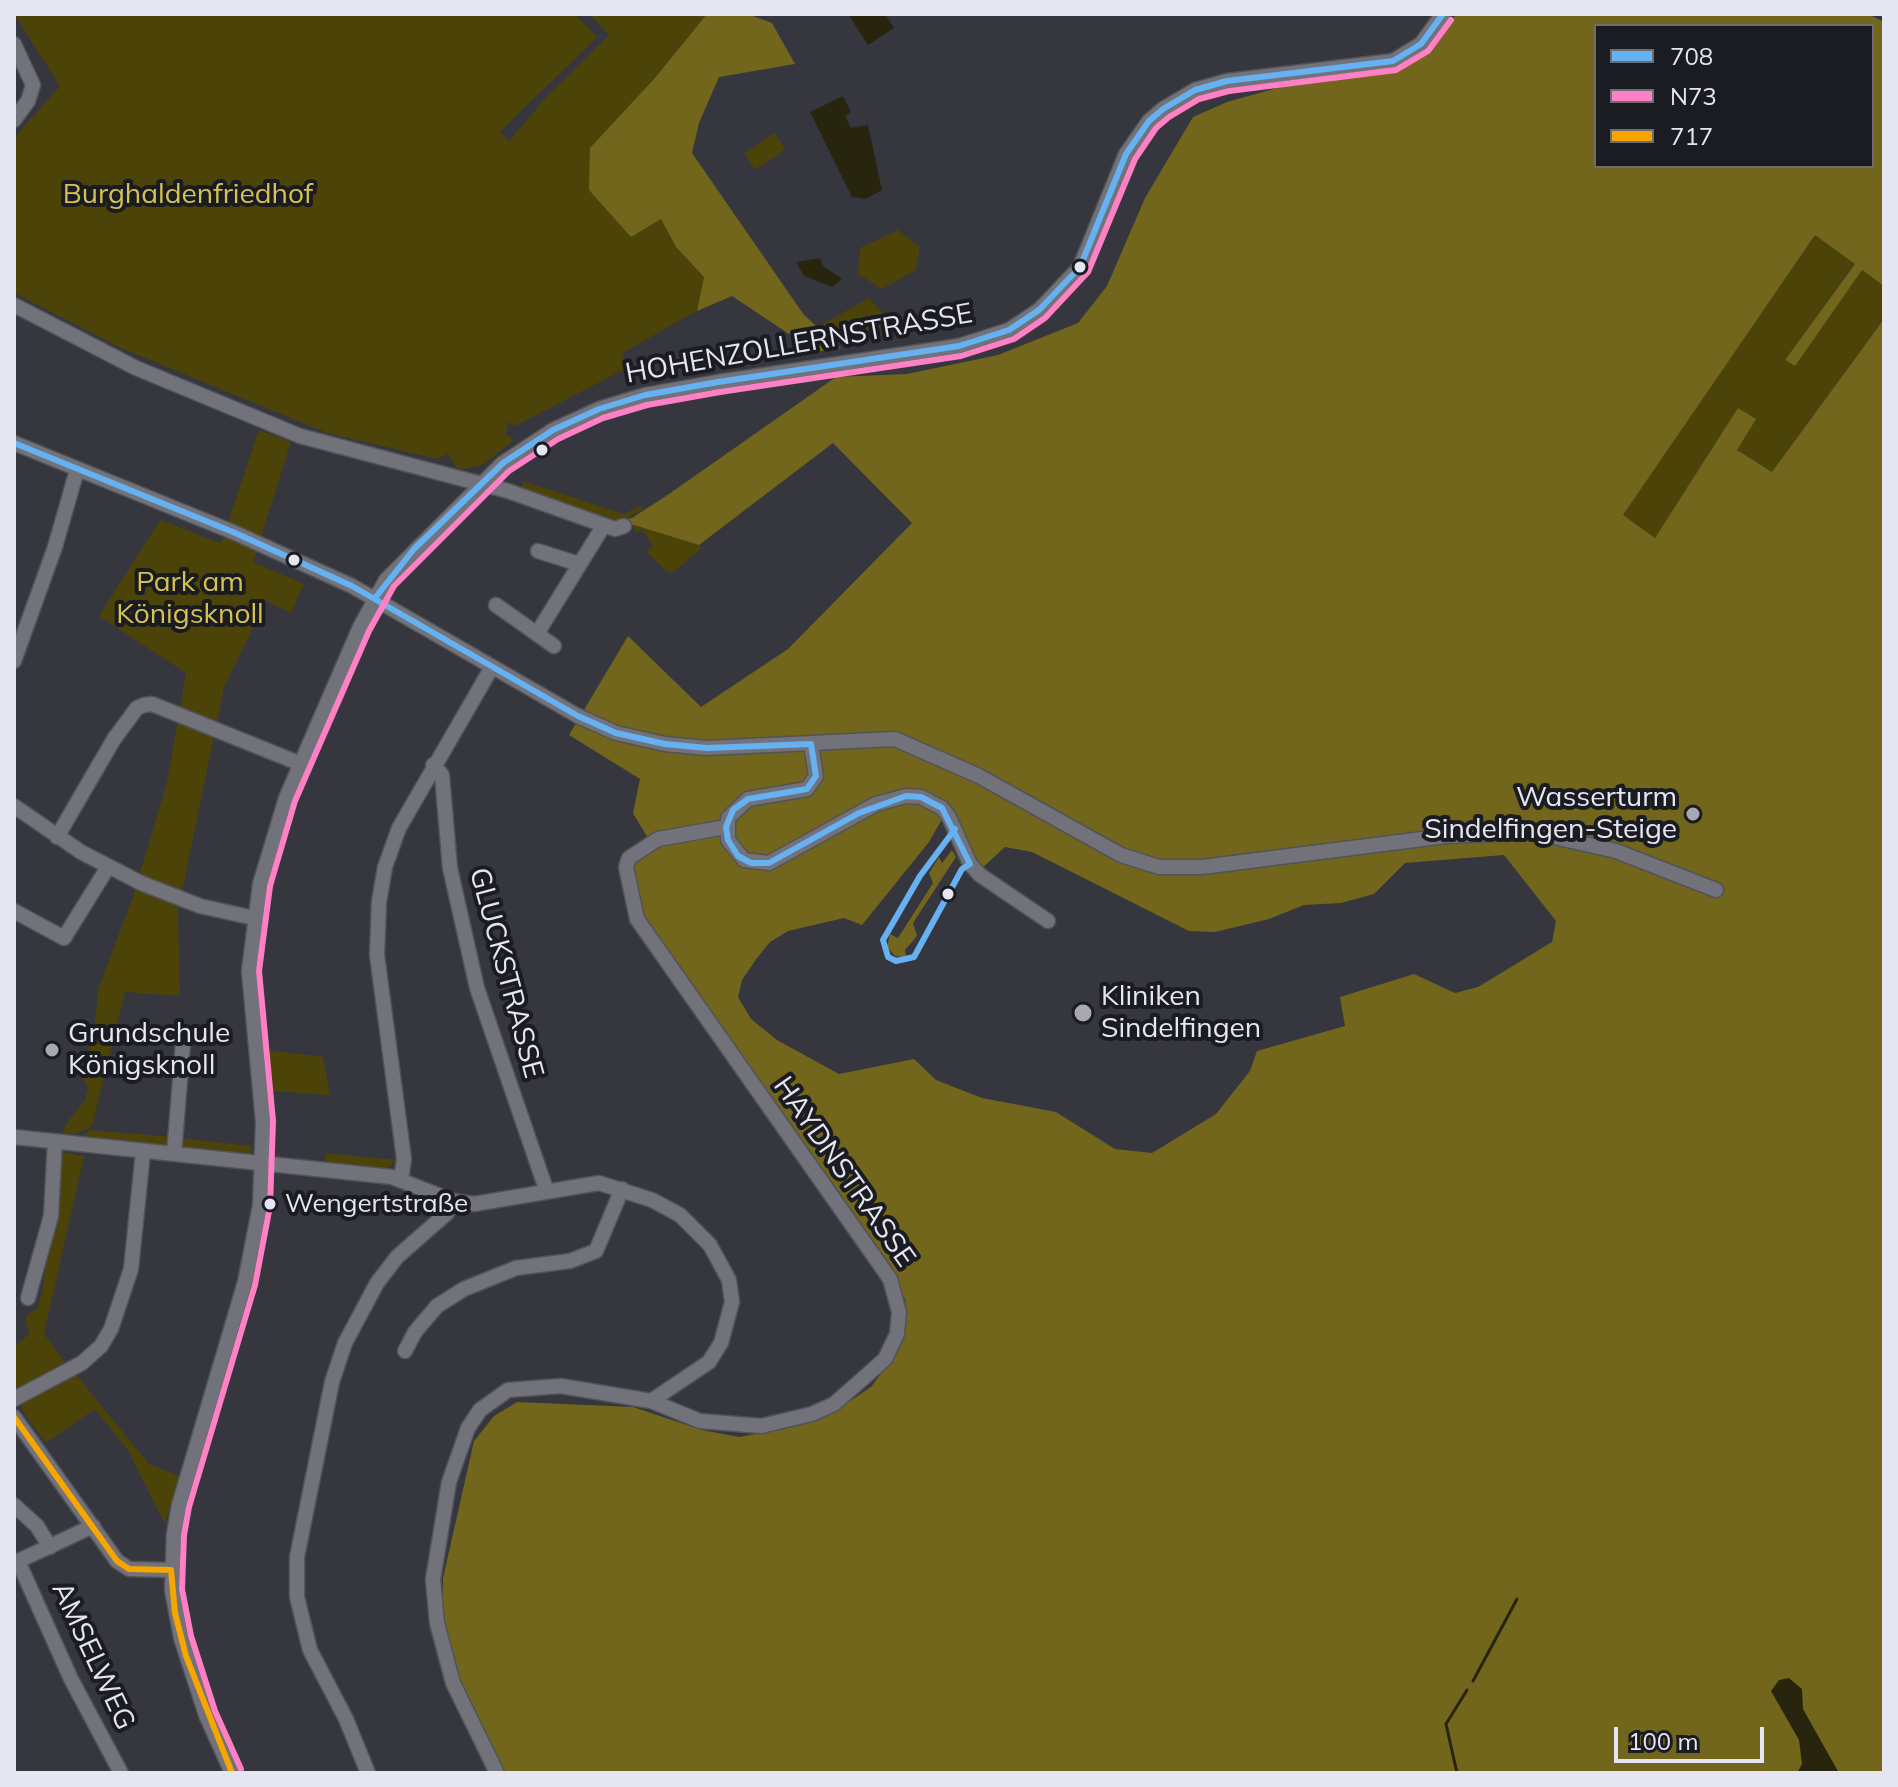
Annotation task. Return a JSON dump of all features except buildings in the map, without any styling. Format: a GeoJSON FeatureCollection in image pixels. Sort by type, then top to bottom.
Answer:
{"type":"FeatureCollection","features":[{"type":"Feature","properties":{"kind":"street","name":"HOHENZOLLERNSTRASSE"},"geometry":{"type":"LineString","coordinates":[[232,1773],[186,1656],[175,1613],[171,1570],[179,1505],[250,1263],[264,1164],[249,971],[254,918],[277,821],[375,598],[386,580],[478,485],[522,448],[553,430],[619,402],[718,382],[959,346],[1009,330],[1039,310],[1080,267],[1126,154],[1149,121],[1163,109],[1195,90],[1227,81],[1393,61],[1421,44],[1443,14]]}},
{"type":"Feature","properties":{"kind":"street"},"geometry":{"type":"LineString","coordinates":[[14,44],[33,90],[14,120]]}},
{"type":"Feature","properties":{"kind":"street"},"geometry":{"type":"LineString","coordinates":[[14,305],[136,368],[292,433],[519,494],[615,529],[624,526]]}},
{"type":"Feature","properties":{"kind":"street"},"geometry":{"type":"LineString","coordinates":[[14,443],[233,532],[375,598],[578,716],[642,740],[707,748],[811,744],[882,737],[909,744],[1033,804],[1121,855],[1159,867],[1202,867],[1459,835],[1532,832],[1616,851],[1716,890]]}},
{"type":"Feature","properties":{"kind":"street"},"geometry":{"type":"LineString","coordinates":[[14,661],[38,599],[77,470]]}},
{"type":"Feature","properties":{"kind":"street"},"geometry":{"type":"LineString","coordinates":[[538,632],[604,525]]}},
{"type":"Feature","properties":{"kind":"street"},"geometry":{"type":"LineString","coordinates":[[538,551],[579,564]]}},
{"type":"Feature","properties":{"kind":"street"},"geometry":{"type":"LineString","coordinates":[[496,605],[554,646]]}},
{"type":"Feature","properties":{"kind":"street"},"geometry":{"type":"LineString","coordinates":[[401,1180],[404,1159],[379,974],[377,930],[385,867],[393,843],[433,765],[492,667]]}},
{"type":"Feature","properties":{"kind":"street"},"geometry":{"type":"LineString","coordinates":[[57,837],[114,739],[137,708],[144,705],[152,704],[301,764]]}},
{"type":"Feature","properties":{"kind":"street"},"geometry":{"type":"LineString","coordinates":[[811,744],[816,767],[813,783],[799,792],[748,799],[733,810],[726,827],[728,840],[738,856],[751,863],[769,863],[876,804],[906,796],[921,797],[942,808],[949,817],[970,864],[980,875],[1048,921]]}},
{"type":"Feature","properties":{"kind":"street","name":"GLUCKSTRASSE"},"geometry":{"type":"LineString","coordinates":[[433,765],[442,775],[450,868],[470,961],[491,1033],[547,1192]]}},
{"type":"Feature","properties":{"kind":"street"},"geometry":{"type":"LineString","coordinates":[[14,806],[57,837],[108,867],[200,906],[254,918]]}},
{"type":"Feature","properties":{"kind":"street","name":"HAYDNSTRASSE"},"geometry":{"type":"LineString","coordinates":[[497,1773],[453,1683],[434,1602],[433,1567],[441,1521],[468,1428],[487,1404],[520,1386],[573,1387],[651,1401],[700,1421],[742,1427],[812,1414],[834,1404],[867,1379],[892,1350],[899,1324],[896,1296],[890,1279],[756,1094],[637,919],[626,867],[629,858],[658,839],[726,827]]}},
{"type":"Feature","properties":{"kind":"street"},"geometry":{"type":"LineString","coordinates":[[14,911],[64,938],[108,867]]}},
{"type":"Feature","properties":{"kind":"street"},"geometry":{"type":"LineString","coordinates":[[174,1154],[183,1043]]}},
{"type":"Feature","properties":{"kind":"street"},"geometry":{"type":"LineString","coordinates":[[14,1137],[401,1180],[453,1201],[496,1203],[599,1183],[666,1206],[691,1224],[721,1261],[731,1292],[728,1325],[709,1362],[651,1401]]}},
{"type":"Feature","properties":{"kind":"street"},"geometry":{"type":"LineString","coordinates":[[28,1298],[51,1216],[55,1141]]}},
{"type":"Feature","properties":{"kind":"street"},"geometry":{"type":"LineString","coordinates":[[14,1399],[82,1363],[101,1346],[111,1329],[131,1269],[143,1152]]}},
{"type":"Feature","properties":{"kind":"street"},"geometry":{"type":"LineString","coordinates":[[405,1351],[415,1332],[437,1306],[464,1289],[516,1268],[570,1261],[596,1251],[622,1189]]}},
{"type":"Feature","properties":{"kind":"street"},"geometry":{"type":"LineString","coordinates":[[368,1773],[346,1719],[310,1650],[297,1597],[297,1557],[332,1382],[345,1343],[360,1311],[391,1266],[447,1213],[453,1201]]}},
{"type":"Feature","properties":{"kind":"street"},"geometry":{"type":"LineString","coordinates":[[14,1417],[124,1567],[171,1570]]}},
{"type":"Feature","properties":{"kind":"street"},"geometry":{"type":"LineString","coordinates":[[14,1505],[37,1526],[50,1547]]}},
{"type":"Feature","properties":{"kind":"street"},"geometry":{"type":"LineString","coordinates":[[16,1562],[93,1526]]}},
{"type":"Feature","properties":{"kind":"street","name":"AMSELWEG"},"geometry":{"type":"LineString","coordinates":[[16,1562],[71,1679],[121,1773]]}},
{"type":"Feature","properties":{"kind":"green space","name":"Burghaldenfriedhof"},"geometry":{"type":"Polygon","coordinates":[[[14,14],[575,14],[597,37],[500,132],[509,141],[547,96],[609,35],[589,14],[707,14],[654,79],[661,219],[676,247],[704,277],[697,311],[622,353],[629,367],[515,426],[509,422],[506,435],[514,440],[484,464],[466,469],[456,468],[448,454],[437,459],[327,433],[121,348],[14,293],[14,138],[60,86],[14,14]]]}},
{"type":"Feature","properties":{"kind":"green space"},"geometry":{"type":"Polygon","coordinates":[[[774,133],[786,149],[756,170],[744,154],[774,133]]]}},
{"type":"Feature","properties":{"kind":"green space"},"geometry":{"type":"Polygon","coordinates":[[[898,230],[920,247],[916,270],[882,289],[858,274],[860,248],[898,230]]]}},
{"type":"Feature","properties":{"kind":"green space"},"geometry":{"type":"Polygon","coordinates":[[[1815,235],[1855,263],[1785,360],[1795,365],[1862,270],[1884,286],[1884,319],[1772,472],[1737,450],[1738,409],[1655,538],[1623,515],[1815,235]]]}},
{"type":"Feature","properties":{"kind":"green space"},"geometry":{"type":"Polygon","coordinates":[[[869,298],[893,324],[842,342],[819,326],[869,298]]]}},
{"type":"Feature","properties":{"kind":"green space","name":"Park am Königsknoll"},"geometry":{"type":"Polygon","coordinates":[[[259,430],[291,442],[253,562],[304,584],[291,613],[266,601],[224,687],[178,911],[180,996],[125,992],[92,1126],[76,1134],[63,1134],[66,1124],[85,1100],[88,1088],[83,1078],[95,1025],[98,989],[133,897],[167,782],[186,673],[99,616],[160,520],[221,543],[259,430]]]}},
{"type":"Feature","properties":{"kind":"green space"},"geometry":{"type":"Polygon","coordinates":[[[523,481],[624,514],[640,506],[643,510],[617,522],[522,491],[523,481]]]}},
{"type":"Feature","properties":{"kind":"green space"},"geometry":{"type":"Polygon","coordinates":[[[634,525],[702,548],[673,572],[667,572],[646,551],[653,546],[642,529],[635,533],[634,525]]]}},
{"type":"Feature","properties":{"kind":"green space"},"geometry":{"type":"Polygon","coordinates":[[[265,1050],[323,1057],[330,1095],[271,1091],[265,1050]]]}},
{"type":"Feature","properties":{"kind":"green space"},"geometry":{"type":"Polygon","coordinates":[[[90,1130],[172,1137],[169,1148],[80,1138],[90,1130]]]}},
{"type":"Feature","properties":{"kind":"green space"},"geometry":{"type":"Polygon","coordinates":[[[179,1138],[251,1146],[250,1156],[216,1150],[214,1153],[183,1150],[179,1138]]]}},
{"type":"Feature","properties":{"kind":"green space"},"geometry":{"type":"Polygon","coordinates":[[[60,1152],[84,1156],[44,1334],[65,1362],[14,1390],[14,1347],[30,1333],[26,1325],[27,1315],[37,1309],[43,1288],[60,1152]]]}},
{"type":"Feature","properties":{"kind":"green space"},"geometry":{"type":"Polygon","coordinates":[[[325,1153],[396,1160],[385,1170],[325,1164],[325,1153]]]}},
{"type":"Feature","properties":{"kind":"green space"},"geometry":{"type":"Polygon","coordinates":[[[74,1372],[149,1464],[179,1476],[165,1524],[129,1452],[95,1409],[46,1443],[22,1410],[21,1402],[74,1372]]]}},
{"type":"Feature","properties":{"kind":"shaded area"},"geometry":{"type":"Polygon","coordinates":[[[707,14],[747,14],[772,23],[795,64],[719,77],[699,123],[692,153],[804,315],[841,348],[816,352],[732,296],[697,311],[704,277],[676,247],[661,219],[631,237],[589,190],[590,148],[654,79],[707,14]]]}},
{"type":"Feature","properties":{"kind":"shaded area"},"geometry":{"type":"Polygon","coordinates":[[[848,14],[885,14],[894,28],[868,45],[848,14]]]}},
{"type":"Feature","properties":{"kind":"shaded area"},"geometry":{"type":"Polygon","coordinates":[[[1453,14],[1868,14],[1884,22],[1884,286],[1862,270],[1795,366],[1785,360],[1855,264],[1815,235],[1623,515],[1655,538],[1738,408],[1756,419],[1737,450],[1772,472],[1884,319],[1884,1773],[505,1773],[462,1694],[442,1630],[443,1578],[474,1441],[494,1416],[517,1402],[633,1407],[702,1430],[739,1437],[794,1427],[838,1409],[871,1387],[900,1348],[906,1317],[905,1299],[645,925],[633,868],[649,840],[633,813],[640,779],[569,735],[628,636],[701,707],[788,649],[912,523],[833,443],[699,545],[634,525],[609,522],[632,518],[836,377],[907,374],[998,355],[1078,323],[1107,286],[1145,198],[1193,117],[1227,102],[1288,85],[1392,70],[1438,42],[1455,16],[1453,14]],[[941,821],[929,842],[862,925],[844,918],[788,931],[770,942],[742,980],[738,997],[751,1019],[777,1040],[839,1074],[914,1059],[936,1080],[982,1098],[1056,1112],[1115,1149],[1152,1153],[1216,1114],[1250,1071],[1257,1051],[1345,1026],[1340,997],[1414,974],[1455,993],[1478,987],[1552,942],[1556,921],[1504,855],[1405,863],[1374,894],[1341,903],[1304,905],[1269,919],[1215,932],[1189,931],[1032,852],[1005,847],[980,870],[960,826],[941,821]]]}},
{"type":"Feature","properties":{"kind":"shaded area"},"geometry":{"type":"Polygon","coordinates":[[[843,96],[851,112],[845,116],[851,128],[868,125],[882,190],[866,199],[852,197],[810,112],[843,96]]]}},
{"type":"Feature","properties":{"kind":"shaded area"},"geometry":{"type":"Polygon","coordinates":[[[820,258],[823,266],[842,279],[832,287],[804,276],[796,262],[820,258]]]}},
{"type":"Feature","properties":{"kind":"shaded area"},"geometry":{"type":"Polygon","coordinates":[[[952,850],[956,857],[913,923],[917,936],[905,950],[906,957],[895,956],[887,947],[890,934],[898,938],[933,883],[929,873],[939,857],[942,863],[952,850]]]}},
{"type":"Feature","properties":{"kind":"shaded area"},"geometry":{"type":"Polygon","coordinates":[[[1789,1678],[1802,1689],[1803,1709],[1839,1773],[1797,1773],[1802,1764],[1799,1740],[1771,1691],[1779,1680],[1789,1678]]]}},
{"type":"Feature","properties":{"kind":"waterway"},"geometry":{"type":"LineString","coordinates":[[1473,1681],[1517,1599]]}},
{"type":"Feature","properties":{"kind":"waterway"},"geometry":{"type":"LineString","coordinates":[[1457,1773],[1446,1724],[1467,1690]]}},
{"type":"Feature","properties":{"kind":"transit line","name":"708"},"geometry":{"type":"LineString","coordinates":[[375,598],[414,549],[503,463],[553,430],[599,409],[645,395],[718,382],[959,346],[1009,330],[1039,310],[1080,267],[1126,154],[1149,121],[1163,109],[1195,90],[1227,81],[1393,61],[1421,44],[1443,14]]}},
{"type":"Feature","properties":{"kind":"transit line","name":"N73"},"geometry":{"type":"LineString","coordinates":[[241,1769],[215,1711],[191,1636],[182,1589],[184,1535],[189,1507],[255,1285],[270,1206],[273,1121],[259,971],[270,886],[295,801],[369,631],[394,586],[509,471],[558,439],[603,418],[647,405],[720,392],[961,356],[1014,339],[1045,318],[1088,272],[1135,159],[1156,128],[1169,117],[1199,99],[1229,91],[1396,70],[1428,51],[1451,20]]}},
{"type":"Feature","properties":{"kind":"transit line","name":"708"},"geometry":{"type":"LineString","coordinates":[[14,443],[233,532],[352,586],[578,716],[616,733],[665,744],[707,748],[811,744]]}},
{"type":"Feature","properties":{"kind":"transit line","name":"708"},"geometry":{"type":"LineString","coordinates":[[811,744],[816,776],[807,789],[748,799],[733,810],[726,827],[728,840],[738,856],[751,863],[769,863],[859,813],[906,796],[921,797],[942,808],[970,864]]}},
{"type":"Feature","properties":{"kind":"transit line","name":"708"},"geometry":{"type":"LineString","coordinates":[[955,829],[920,876],[883,940],[888,957],[896,961],[914,957],[962,869],[970,864]]}},
{"type":"Feature","properties":{"kind":"transit line","name":"717"},"geometry":{"type":"LineString","coordinates":[[14,1417],[117,1561],[129,1569],[171,1570]]}},
{"type":"Feature","properties":{"kind":"transit line","name":"717"},"geometry":{"type":"LineString","coordinates":[[171,1570],[175,1613],[186,1656],[232,1773]]}},
{"type":"Feature","properties":{"kind":"place","name":"Wasserturm Sindelfingen-Steige"},"geometry":{"type":"Point","coordinates":[1693,814]}},
{"type":"Feature","properties":{"kind":"place","name":"Kliniken Sindelfingen"},"geometry":{"type":"Point","coordinates":[1083,1013]}},
{"type":"Feature","properties":{"kind":"place","name":"Grundschule Königsknoll"},"geometry":{"type":"Point","coordinates":[52,1050]}},
{"type":"Feature","properties":{"kind":"place","name":"Wengertstraße"},"geometry":{"type":"Point","coordinates":[270,1204]}}]}
